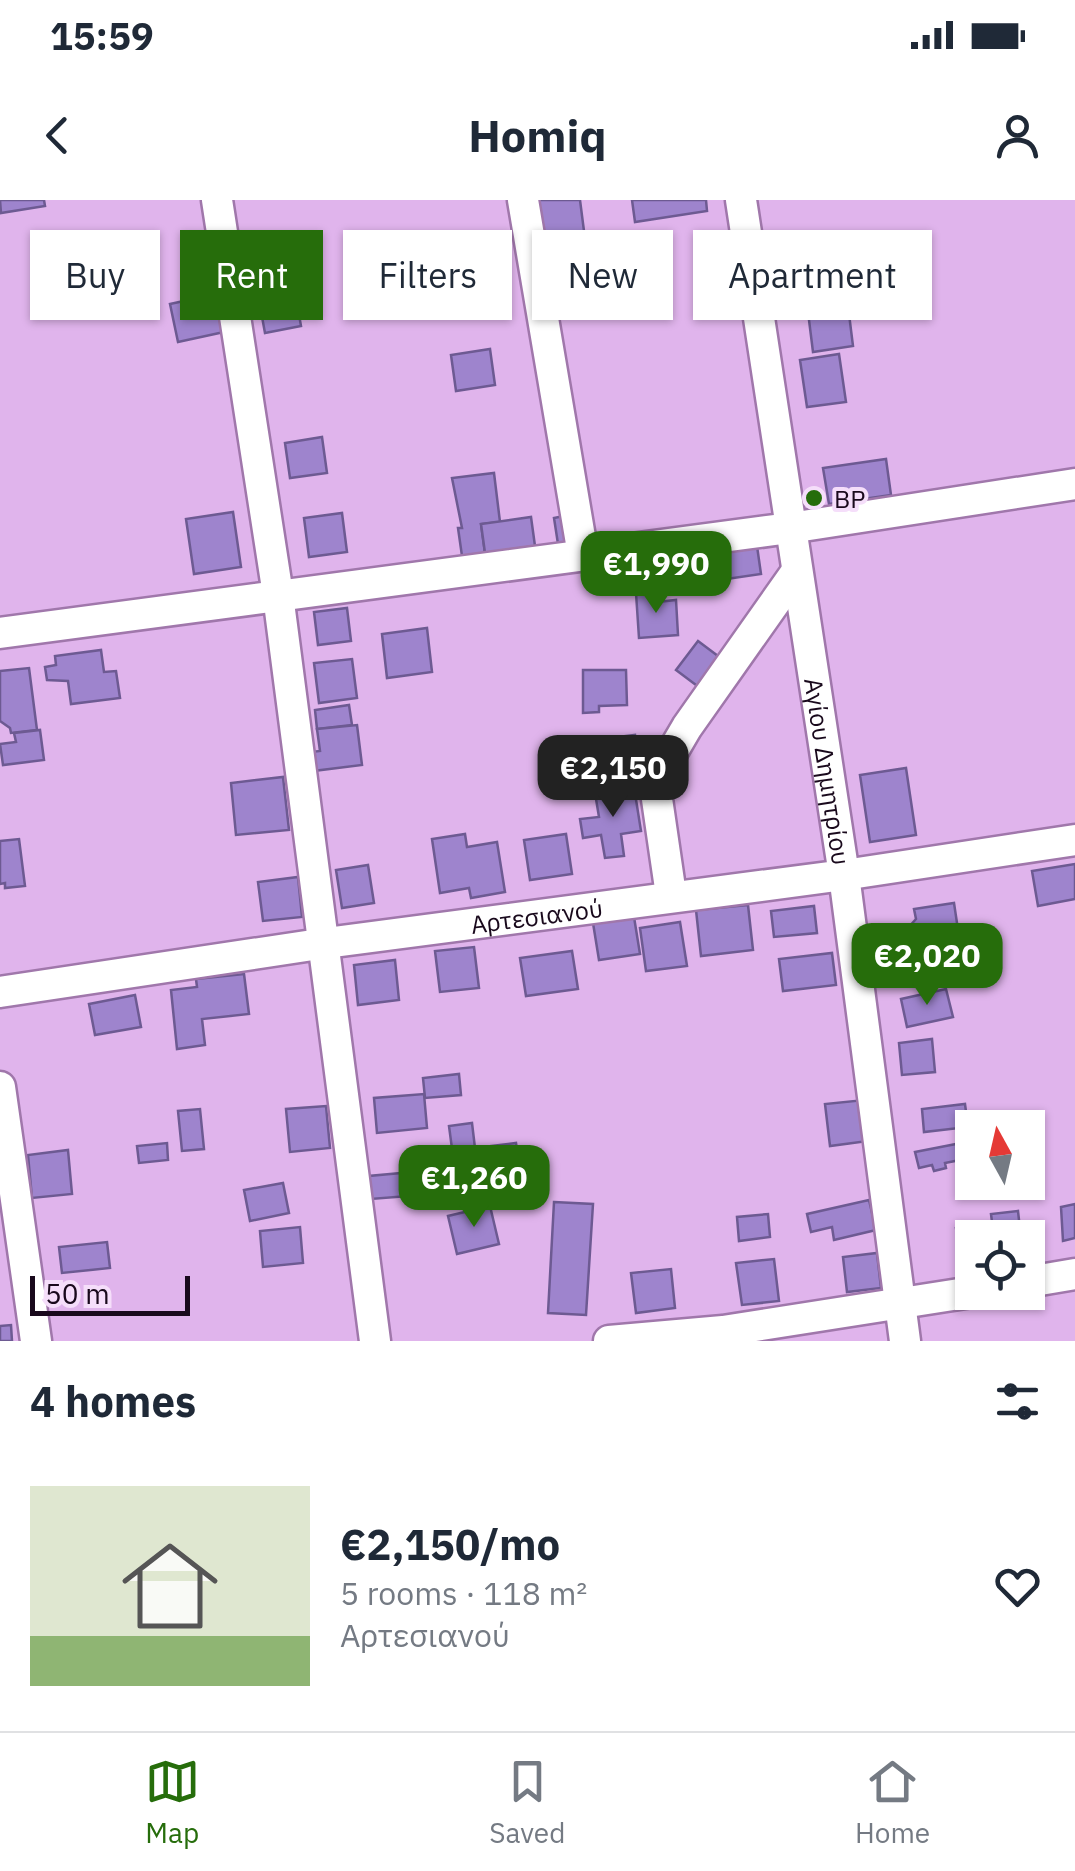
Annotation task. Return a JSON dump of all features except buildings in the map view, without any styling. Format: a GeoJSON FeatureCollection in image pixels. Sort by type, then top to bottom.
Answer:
{"type":"FeatureCollection","features":[{"type":"Feature","properties":{"kind":"street"},"geometry":{"type":"LineString","coordinates":[[216,200],[278,595],[375,1341]]}},
{"type":"Feature","properties":{"kind":"street"},"geometry":{"type":"LineString","coordinates":[[523,200],[583,555]]}},
{"type":"Feature","properties":{"kind":"street","name":"Αγίου Δημητρίου"},"geometry":{"type":"LineString","coordinates":[[741,200],[844,874],[906,1341]]}},
{"type":"Feature","properties":{"kind":"street"},"geometry":{"type":"LineString","coordinates":[[0,633],[790,528],[1075,484]]}},
{"type":"Feature","properties":{"kind":"street"},"geometry":{"type":"LineString","coordinates":[[671,895],[657,799],[660,773],[687,727],[797,571]]}},
{"type":"Feature","properties":{"kind":"street","name":"Αρτεσιανού"},"geometry":{"type":"LineString","coordinates":[[0,992],[1075,840]]}},
{"type":"Feature","properties":{"kind":"street"},"geometry":{"type":"LineString","coordinates":[[0,1087],[36,1341]]}},
{"type":"Feature","properties":{"kind":"street"},"geometry":{"type":"LineString","coordinates":[[1045,1279],[1075,1274]]}},
{"type":"Feature","properties":{"kind":"street"},"geometry":{"type":"LineString","coordinates":[[609,1341],[723,1331],[955,1295]]}},
{"type":"Feature","properties":{"kind":"place","name":"BP"},"geometry":{"type":"Point","coordinates":[814,498]}}]}
